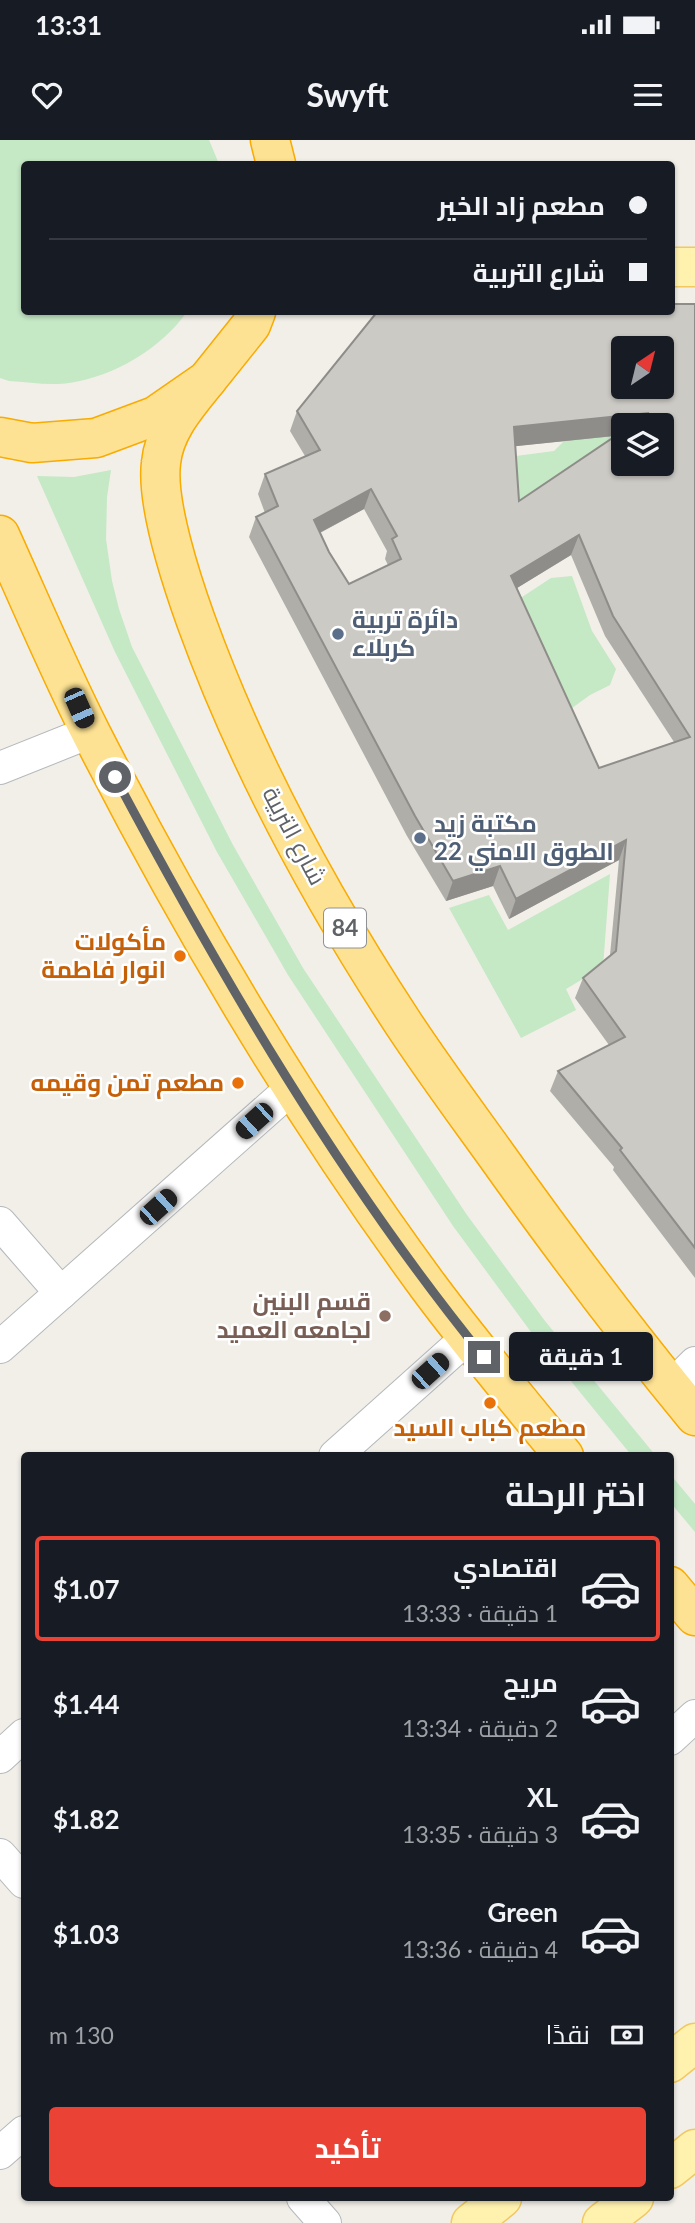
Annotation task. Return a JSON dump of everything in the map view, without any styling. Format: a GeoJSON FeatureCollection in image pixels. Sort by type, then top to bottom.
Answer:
{"type":"FeatureCollection","features":[{"type":"Feature","properties":{"kind":"highway"},"geometry":{"type":"LineString","coordinates":[[271,140],[275,161]]}},
{"type":"Feature","properties":{"kind":"highway","name":"84"},"geometry":{"type":"LineString","coordinates":[[0,437],[32,443],[96,438],[155,416],[207,380],[256,316]]}},
{"type":"Feature","properties":{"kind":"highway","name":"شارع التربية"},"geometry":{"type":"LineString","coordinates":[[207,380],[173,425],[163,447],[160,466],[162,496],[186,593],[213,667],[254,759],[322,891],[403,1023],[548,1227],[683,1375],[695,1416]]}},
{"type":"Feature","properties":{"kind":"highway"},"geometry":{"type":"LineString","coordinates":[[5,558],[90,732],[204,941],[293,1087],[385,1225],[467,1338],[561,1452]]}},
{"type":"Feature","properties":{"kind":"highway"},"geometry":{"type":"LineString","coordinates":[[674,1591],[695,1616]]}},
{"type":"Feature","properties":{"kind":"main road"},"geometry":{"type":"LineString","coordinates":[[675,267],[695,267]]}},
{"type":"Feature","properties":{"kind":"main road"},"geometry":{"type":"LineString","coordinates":[[674,2060],[695,2043]]}},
{"type":"Feature","properties":{"kind":"main road"},"geometry":{"type":"LineString","coordinates":[[674,2166],[695,2149]]}},
{"type":"Feature","properties":{"kind":"main road"},"geometry":{"type":"LineString","coordinates":[[471,2223],[498,2201]]}},
{"type":"Feature","properties":{"kind":"main road"},"geometry":{"type":"LineString","coordinates":[[602,2223],[630,2201]]}},
{"type":"Feature","properties":{"kind":"street"},"geometry":{"type":"LineString","coordinates":[[0,768],[90,732]]}},
{"type":"Feature","properties":{"kind":"street"},"geometry":{"type":"LineString","coordinates":[[0,1347],[293,1087]]}},
{"type":"Feature","properties":{"kind":"street"},"geometry":{"type":"LineString","coordinates":[[0,1223],[61,1293]]}},
{"type":"Feature","properties":{"kind":"street"},"geometry":{"type":"LineString","coordinates":[[339,1452],[467,1338]]}},
{"type":"Feature","properties":{"kind":"street"},"geometry":{"type":"LineString","coordinates":[[674,1735],[695,1716]]}},
{"type":"Feature","properties":{"kind":"street"},"geometry":{"type":"LineString","coordinates":[[0,1757],[21,1738]]}},
{"type":"Feature","properties":{"kind":"street"},"geometry":{"type":"LineString","coordinates":[[0,1855],[21,1879]]}},
{"type":"Feature","properties":{"kind":"street"},"geometry":{"type":"LineString","coordinates":[[0,2153],[21,2135]]}},
{"type":"Feature","properties":{"kind":"street"},"geometry":{"type":"LineString","coordinates":[[306,2201],[326,2223]]}},
{"type":"Feature","properties":{"kind":"green space"},"geometry":{"type":"Polygon","coordinates":[[[0,140],[209,140],[218,161],[21,161],[21,315],[184,315],[150,349],[103,374],[54,384],[0,378],[0,140]]]}},
{"type":"Feature","properties":{"kind":"green space"},"geometry":{"type":"Polygon","coordinates":[[[611,428],[611,453],[521,503],[510,492],[516,456],[554,451],[564,441],[611,428]]]}},
{"type":"Feature","properties":{"kind":"green space"},"geometry":{"type":"Polygon","coordinates":[[[111,470],[106,539],[112,581],[132,647],[233,845],[303,968],[467,1215],[545,1321],[653,1452],[629,1452],[531,1332],[453,1226],[288,975],[217,852],[115,652],[37,476],[74,477],[111,470]]]}},
{"type":"Feature","properties":{"kind":"green space"},"geometry":{"type":"Polygon","coordinates":[[[572,576],[592,631],[616,669],[610,685],[572,708],[544,681],[516,601],[551,578],[572,576]]]}},
{"type":"Feature","properties":{"kind":"green space"},"geometry":{"type":"Polygon","coordinates":[[[610,874],[603,967],[566,989],[576,1010],[521,1038],[449,908],[489,895],[508,930],[610,874]]]}},
{"type":"Feature","properties":{"kind":"green space"},"geometry":{"type":"Polygon","coordinates":[[[674,1479],[695,1504],[695,1532],[674,1507],[674,1479]]]}},
{"type":"Feature","properties":{"kind":"building"},"geometry":{"type":"Polygon","coordinates":[[[675,304],[695,304],[695,1248],[620,1150],[622,1148],[558,1071],[625,1037],[583,978],[616,951],[626,840],[516,899],[500,866],[453,881],[415,816],[256,517],[278,506],[265,474],[320,450],[297,411],[375,315],[675,315],[675,304]],[[611,413],[611,417],[514,427],[519,501],[611,439],[611,476],[674,476],[674,413],[611,413]],[[371,489],[314,520],[329,552],[349,584],[401,559],[392,539],[397,536],[371,489]],[[579,535],[511,576],[599,768],[690,737],[613,616],[579,535]]]}},
{"type":"Feature","properties":{"kind":"place","name":"دائرة تربية كربلاء"},"geometry":{"type":"Point","coordinates":[338,634]}},
{"type":"Feature","properties":{"kind":"place","name":"مكتبة زيد الطوق الامني 22"},"geometry":{"type":"Point","coordinates":[420,838]}},
{"type":"Feature","properties":{"kind":"place","name":"مأكولات انوار فاطمة"},"geometry":{"type":"Point","coordinates":[180,956]}},
{"type":"Feature","properties":{"kind":"place","name":"مطعم تمن وقيمه"},"geometry":{"type":"Point","coordinates":[238,1083]}},
{"type":"Feature","properties":{"kind":"place","name":"قسم البنين لجامعه العميد"},"geometry":{"type":"Point","coordinates":[385,1316]}},
{"type":"Feature","properties":{"kind":"place","name":"مطعم كباب السيد"},"geometry":{"type":"Point","coordinates":[490,1403]}},
{"type":"Feature","properties":{"kind":"route"},"geometry":{"type":"LineString","coordinates":[[115,777],[204,941],[251,1021],[377,1215],[484,1357]]}}]}
